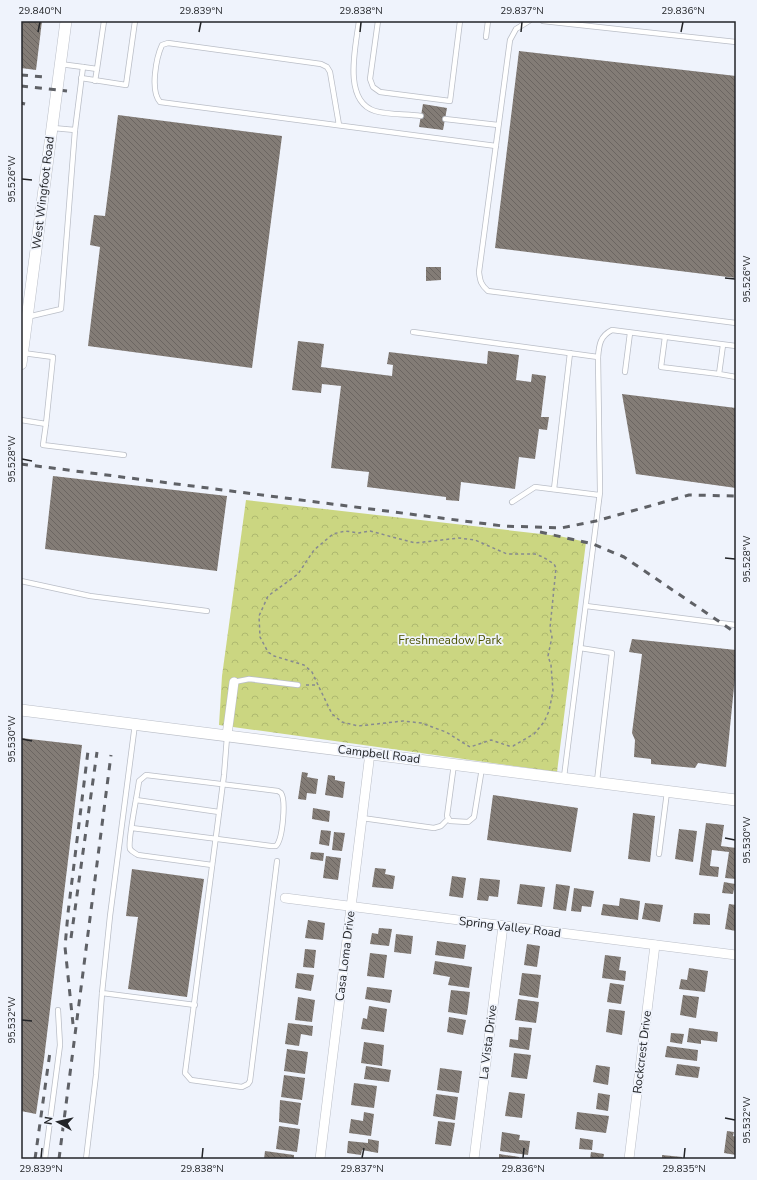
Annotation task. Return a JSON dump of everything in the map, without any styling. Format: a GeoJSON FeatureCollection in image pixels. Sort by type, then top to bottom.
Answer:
{"type":"FeatureCollection","features":[{"type":"Feature","properties":{"kind":"street","name":"West Wingfoot Road"},"geometry":{"type":"LineString","coordinates":[[22,359],[24,317],[66,21]]}},
{"type":"Feature","properties":{"kind":"street"},"geometry":{"type":"LineString","coordinates":[[227,735],[234,682]]}},
{"type":"Feature","properties":{"kind":"street","name":"Campbell Road"},"geometry":{"type":"LineString","coordinates":[[21,710],[736,800]]}},
{"type":"Feature","properties":{"kind":"street","name":"Casa Loma Drive"},"geometry":{"type":"LineString","coordinates":[[320,1159],[370,753]]}},
{"type":"Feature","properties":{"kind":"street","name":"Spring Valley Road"},"geometry":{"type":"LineString","coordinates":[[285,898],[736,955]]}},
{"type":"Feature","properties":{"kind":"street","name":"La Vista Drive"},"geometry":{"type":"LineString","coordinates":[[474,1159],[503,926]]}},
{"type":"Feature","properties":{"kind":"street","name":"Rockcrest Drive"},"geometry":{"type":"LineString","coordinates":[[629,1159],[655,945]]}},
{"type":"Feature","properties":{"kind":"lane"},"geometry":{"type":"LineString","coordinates":[[95,80],[104,21]]}},
{"type":"Feature","properties":{"kind":"lane"},"geometry":{"type":"LineString","coordinates":[[82,78],[126,85],[135,21]]}},
{"type":"Feature","properties":{"kind":"lane"},"geometry":{"type":"LineString","coordinates":[[355,21],[358,29]]}},
{"type":"Feature","properties":{"kind":"lane"},"geometry":{"type":"LineString","coordinates":[[359,21],[353,72],[356,90],[361,102],[375,111],[421,116]]}},
{"type":"Feature","properties":{"kind":"lane"},"geometry":{"type":"LineString","coordinates":[[378,21],[370,79],[373,87],[380,92],[450,101],[460,21]]}},
{"type":"Feature","properties":{"kind":"lane"},"geometry":{"type":"LineString","coordinates":[[486,37],[488,21]]}},
{"type":"Feature","properties":{"kind":"lane"},"geometry":{"type":"LineString","coordinates":[[529,21],[512,33],[510,40],[479,272],[480,282],[488,291],[736,323]]}},
{"type":"Feature","properties":{"kind":"lane"},"geometry":{"type":"LineString","coordinates":[[542,21],[736,42]]}},
{"type":"Feature","properties":{"kind":"lane"},"geometry":{"type":"LineString","coordinates":[[339,125],[330,72],[321,64],[168,43],[162,45],[159,51],[154,89],[156,98],[160,102],[496,146]]}},
{"type":"Feature","properties":{"kind":"lane"},"geometry":{"type":"LineString","coordinates":[[60,64],[97,69]]}},
{"type":"Feature","properties":{"kind":"lane"},"geometry":{"type":"LineString","coordinates":[[24,317],[61,309],[75,130],[83,67]]}},
{"type":"Feature","properties":{"kind":"lane"},"geometry":{"type":"LineString","coordinates":[[445,119],[498,125]]}},
{"type":"Feature","properties":{"kind":"lane"},"geometry":{"type":"LineString","coordinates":[[51,128],[75,130]]}},
{"type":"Feature","properties":{"kind":"lane"},"geometry":{"type":"LineString","coordinates":[[563,779],[599,495],[599,345],[606,333],[612,330],[736,346]]}},
{"type":"Feature","properties":{"kind":"lane"},"geometry":{"type":"LineString","coordinates":[[412,332],[598,357]]}},
{"type":"Feature","properties":{"kind":"lane"},"geometry":{"type":"LineString","coordinates":[[625,372],[630,333]]}},
{"type":"Feature","properties":{"kind":"lane"},"geometry":{"type":"LineString","coordinates":[[665,337],[661,367],[736,377]]}},
{"type":"Feature","properties":{"kind":"lane"},"geometry":{"type":"LineString","coordinates":[[718,374],[723,344]]}},
{"type":"Feature","properties":{"kind":"lane"},"geometry":{"type":"LineString","coordinates":[[554,489],[570,353]]}},
{"type":"Feature","properties":{"kind":"lane"},"geometry":{"type":"LineString","coordinates":[[22,359],[53,357],[43,444],[124,455]]}},
{"type":"Feature","properties":{"kind":"lane"},"geometry":{"type":"LineString","coordinates":[[21,420],[46,424]]}},
{"type":"Feature","properties":{"kind":"lane"},"geometry":{"type":"LineString","coordinates":[[512,502],[535,487],[599,495]]}},
{"type":"Feature","properties":{"kind":"lane"},"geometry":{"type":"LineString","coordinates":[[21,581],[90,596],[207,611]]}},
{"type":"Feature","properties":{"kind":"lane"},"geometry":{"type":"LineString","coordinates":[[586,606],[736,625]]}},
{"type":"Feature","properties":{"kind":"lane"},"geometry":{"type":"LineString","coordinates":[[580,648],[612,653],[597,783]]}},
{"type":"Feature","properties":{"kind":"lane"},"geometry":{"type":"LineString","coordinates":[[234,682],[249,679],[298,685]]}},
{"type":"Feature","properties":{"kind":"lane"},"geometry":{"type":"LineString","coordinates":[[86,1159],[96,1075],[102,993],[110,916],[135,724]]}},
{"type":"Feature","properties":{"kind":"lane"},"geometry":{"type":"LineString","coordinates":[[227,735],[195,1005],[185,1073],[191,1080],[242,1087],[250,1081],[277,861]]}},
{"type":"Feature","properties":{"kind":"lane"},"geometry":{"type":"LineString","coordinates":[[448,819],[448,804],[454,764]]}},
{"type":"Feature","properties":{"kind":"lane"},"geometry":{"type":"LineString","coordinates":[[448,819],[450,821],[464,823],[472,820],[474,817],[482,768]]}},
{"type":"Feature","properties":{"kind":"lane"},"geometry":{"type":"LineString","coordinates":[[132,828],[276,846],[281,836],[284,798],[281,793],[278,791],[146,775],[139,781],[132,828],[130,849],[138,855],[212,865]]}},
{"type":"Feature","properties":{"kind":"lane"},"geometry":{"type":"LineString","coordinates":[[659,854],[667,792]]}},
{"type":"Feature","properties":{"kind":"lane"},"geometry":{"type":"LineString","coordinates":[[136,800],[218,812]]}},
{"type":"Feature","properties":{"kind":"lane"},"geometry":{"type":"LineString","coordinates":[[362,818],[434,828],[441,826],[448,819]]}},
{"type":"Feature","properties":{"kind":"lane"},"geometry":{"type":"LineString","coordinates":[[102,993],[195,1005]]}},
{"type":"Feature","properties":{"kind":"lane"},"geometry":{"type":"LineString","coordinates":[[45,1159],[60,1045],[58,1010]]}},
{"type":"Feature","properties":{"kind":"path"},"geometry":{"type":"LineString","coordinates":[[345,531],[359,533],[370,531],[415,543],[459,538],[475,540],[507,554],[535,554],[543,556],[554,564],[556,568],[550,628],[552,637],[548,651],[553,685],[549,711],[540,729],[518,744],[509,746],[491,740],[470,747],[439,729],[411,722],[367,726],[342,722],[332,714],[318,685],[312,672],[304,665],[274,656],[268,652],[260,637],[258,616],[268,596],[298,574],[314,550],[333,534],[345,531]]}},
{"type":"Feature","properties":{"kind":"path"},"geometry":{"type":"LineString","coordinates":[[298,685],[318,685]]}},
{"type":"Feature","properties":{"kind":"green space","name":"Freshmeadow Park"},"geometry":{"type":"Polygon","coordinates":[[[246,500],[559,536],[586,542],[557,772],[219,725],[222,676],[246,500]]]}},
{"type":"Feature","properties":{"kind":"building"},"geometry":{"type":"Polygon","coordinates":[[[21,21],[42,21],[36,70],[21,68],[21,21]]]}},
{"type":"Feature","properties":{"kind":"building"},"geometry":{"type":"Polygon","coordinates":[[[519,51],[736,76],[736,278],[495,248],[519,51]]]}},
{"type":"Feature","properties":{"kind":"building"},"geometry":{"type":"Polygon","coordinates":[[[423,104],[447,108],[443,130],[419,127],[423,104]]]}},
{"type":"Feature","properties":{"kind":"building"},"geometry":{"type":"Polygon","coordinates":[[[118,115],[282,136],[252,368],[88,346],[100,247],[90,245],[94,215],[105,216],[118,115]]]}},
{"type":"Feature","properties":{"kind":"building"},"geometry":{"type":"Polygon","coordinates":[[[426,267],[441,267],[441,280],[426,281],[426,267]]]}},
{"type":"Feature","properties":{"kind":"building"},"geometry":{"type":"Polygon","coordinates":[[[298,341],[324,344],[321,367],[392,376],[393,365],[387,364],[389,352],[487,364],[488,351],[519,355],[516,380],[531,382],[532,374],[546,376],[541,417],[549,417],[547,430],[539,429],[535,459],[519,457],[515,489],[461,482],[459,501],[446,500],[446,497],[367,487],[369,472],[331,468],[341,386],[322,384],[321,393],[292,390],[298,341]]]}},
{"type":"Feature","properties":{"kind":"building"},"geometry":{"type":"Polygon","coordinates":[[[622,394],[736,408],[736,488],[636,474],[622,394]]]}},
{"type":"Feature","properties":{"kind":"building"},"geometry":{"type":"Polygon","coordinates":[[[53,476],[227,496],[217,571],[45,549],[53,476]]]}},
{"type":"Feature","properties":{"kind":"building"},"geometry":{"type":"Polygon","coordinates":[[[632,639],[736,650],[736,667],[726,767],[698,763],[695,768],[651,764],[651,759],[634,757],[635,740],[632,733],[642,654],[629,652],[632,639]]]}},
{"type":"Feature","properties":{"kind":"building"},"geometry":{"type":"Polygon","coordinates":[[[21,738],[82,745],[36,1114],[21,1111],[21,738]]]}},
{"type":"Feature","properties":{"kind":"building"},"geometry":{"type":"Polygon","coordinates":[[[302,772],[308,773],[307,777],[318,779],[316,794],[307,793],[306,800],[298,799],[302,772]]]}},
{"type":"Feature","properties":{"kind":"building"},"geometry":{"type":"Polygon","coordinates":[[[328,775],[335,776],[335,780],[345,782],[343,798],[325,795],[328,775]]]}},
{"type":"Feature","properties":{"kind":"building"},"geometry":{"type":"Polygon","coordinates":[[[493,795],[578,808],[571,852],[487,840],[493,795]]]}},
{"type":"Feature","properties":{"kind":"building"},"geometry":{"type":"Polygon","coordinates":[[[313,808],[330,811],[329,822],[312,819],[313,808]]]}},
{"type":"Feature","properties":{"kind":"building"},"geometry":{"type":"Polygon","coordinates":[[[633,813],[655,816],[650,862],[628,859],[633,813]]]}},
{"type":"Feature","properties":{"kind":"building"},"geometry":{"type":"Polygon","coordinates":[[[706,823],[724,825],[721,846],[736,848],[736,879],[725,878],[729,852],[712,850],[710,866],[719,867],[718,877],[699,875],[706,823]]]}},
{"type":"Feature","properties":{"kind":"building"},"geometry":{"type":"Polygon","coordinates":[[[679,829],[697,831],[693,862],[675,859],[679,829]]]}},
{"type":"Feature","properties":{"kind":"building"},"geometry":{"type":"Polygon","coordinates":[[[321,830],[331,831],[329,846],[319,844],[321,830]]]}},
{"type":"Feature","properties":{"kind":"building"},"geometry":{"type":"Polygon","coordinates":[[[334,832],[345,833],[342,851],[332,850],[334,832]]]}},
{"type":"Feature","properties":{"kind":"building"},"geometry":{"type":"Polygon","coordinates":[[[311,852],[324,853],[323,861],[310,859],[311,852]]]}},
{"type":"Feature","properties":{"kind":"building"},"geometry":{"type":"Polygon","coordinates":[[[326,856],[341,858],[338,880],[323,878],[326,856]]]}},
{"type":"Feature","properties":{"kind":"building"},"geometry":{"type":"Polygon","coordinates":[[[375,868],[386,869],[385,874],[395,876],[393,889],[372,887],[375,868]]]}},
{"type":"Feature","properties":{"kind":"building"},"geometry":{"type":"Polygon","coordinates":[[[132,869],[204,879],[187,997],[128,989],[138,917],[126,916],[132,869]]]}},
{"type":"Feature","properties":{"kind":"building"},"geometry":{"type":"Polygon","coordinates":[[[452,876],[466,878],[463,898],[449,896],[452,876]]]}},
{"type":"Feature","properties":{"kind":"building"},"geometry":{"type":"Polygon","coordinates":[[[480,878],[500,880],[498,897],[489,896],[488,901],[477,900],[480,878]]]}},
{"type":"Feature","properties":{"kind":"building"},"geometry":{"type":"Polygon","coordinates":[[[724,882],[735,884],[733,894],[722,893],[724,882]]]}},
{"type":"Feature","properties":{"kind":"building"},"geometry":{"type":"Polygon","coordinates":[[[520,884],[545,887],[542,907],[517,904],[520,884]]]}},
{"type":"Feature","properties":{"kind":"building"},"geometry":{"type":"Polygon","coordinates":[[[556,884],[570,886],[566,911],[553,909],[556,884]]]}},
{"type":"Feature","properties":{"kind":"building"},"geometry":{"type":"Polygon","coordinates":[[[574,888],[594,891],[591,907],[582,906],[581,912],[571,911],[574,888]]]}},
{"type":"Feature","properties":{"kind":"building"},"geometry":{"type":"Polygon","coordinates":[[[620,898],[640,901],[638,920],[601,915],[603,904],[619,906],[620,898]]]}},
{"type":"Feature","properties":{"kind":"building"},"geometry":{"type":"Polygon","coordinates":[[[645,903],[663,905],[660,922],[642,919],[645,903]]]}},
{"type":"Feature","properties":{"kind":"building"},"geometry":{"type":"Polygon","coordinates":[[[729,904],[736,905],[736,931],[725,929],[729,904]]]}},
{"type":"Feature","properties":{"kind":"building"},"geometry":{"type":"Polygon","coordinates":[[[694,913],[710,914],[710,925],[693,924],[694,913]]]}},
{"type":"Feature","properties":{"kind":"building"},"geometry":{"type":"Polygon","coordinates":[[[308,920],[325,923],[323,940],[305,938],[308,920]]]}},
{"type":"Feature","properties":{"kind":"building"},"geometry":{"type":"Polygon","coordinates":[[[379,928],[392,929],[389,946],[370,944],[372,933],[378,934],[379,928]]]}},
{"type":"Feature","properties":{"kind":"building"},"geometry":{"type":"Polygon","coordinates":[[[396,934],[413,936],[411,954],[394,952],[396,934]]]}},
{"type":"Feature","properties":{"kind":"building"},"geometry":{"type":"Polygon","coordinates":[[[437,941],[466,945],[464,959],[435,955],[437,941]]]}},
{"type":"Feature","properties":{"kind":"building"},"geometry":{"type":"Polygon","coordinates":[[[527,944],[540,946],[537,967],[524,965],[527,944]]]}},
{"type":"Feature","properties":{"kind":"building"},"geometry":{"type":"Polygon","coordinates":[[[305,949],[316,950],[314,968],[303,967],[305,949]]]}},
{"type":"Feature","properties":{"kind":"building"},"geometry":{"type":"Polygon","coordinates":[[[370,953],[387,955],[384,978],[367,976],[370,953]]]}},
{"type":"Feature","properties":{"kind":"building"},"geometry":{"type":"Polygon","coordinates":[[[605,955],[621,957],[619,970],[626,971],[625,981],[602,978],[605,955]]]}},
{"type":"Feature","properties":{"kind":"building"},"geometry":{"type":"Polygon","coordinates":[[[435,961],[472,967],[469,988],[448,985],[450,977],[433,974],[435,961]]]}},
{"type":"Feature","properties":{"kind":"building"},"geometry":{"type":"Polygon","coordinates":[[[689,968],[708,971],[705,992],[679,989],[681,979],[687,980],[689,968]]]}},
{"type":"Feature","properties":{"kind":"building"},"geometry":{"type":"Polygon","coordinates":[[[297,973],[314,975],[311,991],[295,988],[297,973]]]}},
{"type":"Feature","properties":{"kind":"building"},"geometry":{"type":"Polygon","coordinates":[[[522,973],[541,975],[538,998],[519,995],[522,973]]]}},
{"type":"Feature","properties":{"kind":"building"},"geometry":{"type":"Polygon","coordinates":[[[610,983],[624,985],[621,1004],[607,1002],[610,983]]]}},
{"type":"Feature","properties":{"kind":"building"},"geometry":{"type":"Polygon","coordinates":[[[367,987],[392,990],[390,1003],[365,999],[367,987]]]}},
{"type":"Feature","properties":{"kind":"building"},"geometry":{"type":"Polygon","coordinates":[[[451,990],[470,992],[467,1015],[448,1012],[451,990]]]}},
{"type":"Feature","properties":{"kind":"building"},"geometry":{"type":"Polygon","coordinates":[[[683,995],[699,997],[696,1018],[680,1015],[683,995]]]}},
{"type":"Feature","properties":{"kind":"building"},"geometry":{"type":"Polygon","coordinates":[[[298,997],[315,1000],[312,1022],[295,1020],[298,997]]]}},
{"type":"Feature","properties":{"kind":"building"},"geometry":{"type":"Polygon","coordinates":[[[518,999],[539,1002],[536,1023],[515,1020],[518,999]]]}},
{"type":"Feature","properties":{"kind":"building"},"geometry":{"type":"Polygon","coordinates":[[[369,1006],[387,1009],[384,1032],[361,1029],[363,1018],[367,1019],[369,1006]]]}},
{"type":"Feature","properties":{"kind":"building"},"geometry":{"type":"Polygon","coordinates":[[[609,1009],[625,1011],[622,1035],[606,1032],[609,1009]]]}},
{"type":"Feature","properties":{"kind":"building"},"geometry":{"type":"Polygon","coordinates":[[[449,1017],[466,1020],[463,1035],[447,1032],[449,1017]]]}},
{"type":"Feature","properties":{"kind":"building"},"geometry":{"type":"Polygon","coordinates":[[[288,1023],[313,1026],[312,1036],[301,1034],[299,1046],[285,1044],[288,1023]]]}},
{"type":"Feature","properties":{"kind":"building"},"geometry":{"type":"Polygon","coordinates":[[[519,1027],[532,1028],[529,1050],[509,1047],[510,1039],[518,1040],[519,1027]]]}},
{"type":"Feature","properties":{"kind":"building"},"geometry":{"type":"Polygon","coordinates":[[[689,1028],[718,1032],[717,1042],[701,1040],[701,1044],[687,1042],[689,1028]]]}},
{"type":"Feature","properties":{"kind":"building"},"geometry":{"type":"Polygon","coordinates":[[[671,1033],[684,1034],[682,1044],[670,1042],[671,1033]]]}},
{"type":"Feature","properties":{"kind":"building"},"geometry":{"type":"Polygon","coordinates":[[[364,1042],[384,1045],[382,1066],[361,1063],[364,1042]]]}},
{"type":"Feature","properties":{"kind":"building"},"geometry":{"type":"Polygon","coordinates":[[[667,1046],[698,1050],[697,1061],[665,1057],[667,1046]]]}},
{"type":"Feature","properties":{"kind":"building"},"geometry":{"type":"Polygon","coordinates":[[[287,1049],[308,1052],[305,1074],[284,1071],[287,1049]]]}},
{"type":"Feature","properties":{"kind":"building"},"geometry":{"type":"Polygon","coordinates":[[[514,1053],[531,1055],[527,1079],[511,1077],[514,1053]]]}},
{"type":"Feature","properties":{"kind":"building"},"geometry":{"type":"Polygon","coordinates":[[[677,1064],[700,1067],[698,1078],[675,1075],[677,1064]]]}},
{"type":"Feature","properties":{"kind":"building"},"geometry":{"type":"Polygon","coordinates":[[[596,1065],[610,1067],[608,1085],[593,1082],[596,1065]]]}},
{"type":"Feature","properties":{"kind":"building"},"geometry":{"type":"Polygon","coordinates":[[[366,1066],[391,1070],[389,1082],[364,1079],[366,1066]]]}},
{"type":"Feature","properties":{"kind":"building"},"geometry":{"type":"Polygon","coordinates":[[[440,1068],[462,1071],[459,1093],[437,1090],[440,1068]]]}},
{"type":"Feature","properties":{"kind":"building"},"geometry":{"type":"Polygon","coordinates":[[[284,1075],[305,1078],[302,1100],[281,1097],[284,1075]]]}},
{"type":"Feature","properties":{"kind":"building"},"geometry":{"type":"Polygon","coordinates":[[[354,1083],[377,1086],[374,1108],[351,1105],[354,1083]]]}},
{"type":"Feature","properties":{"kind":"building"},"geometry":{"type":"Polygon","coordinates":[[[509,1092],[525,1094],[522,1118],[505,1116],[509,1092]]]}},
{"type":"Feature","properties":{"kind":"building"},"geometry":{"type":"Polygon","coordinates":[[[598,1093],[610,1095],[608,1111],[596,1109],[598,1093]]]}},
{"type":"Feature","properties":{"kind":"building"},"geometry":{"type":"Polygon","coordinates":[[[436,1094],[458,1097],[455,1120],[433,1116],[436,1094]]]}},
{"type":"Feature","properties":{"kind":"building"},"geometry":{"type":"Polygon","coordinates":[[[280,1100],[301,1103],[298,1125],[279,1122],[280,1100]]]}},
{"type":"Feature","properties":{"kind":"building"},"geometry":{"type":"Polygon","coordinates":[[[364,1112],[374,1114],[371,1136],[349,1133],[351,1119],[363,1121],[364,1112]]]}},
{"type":"Feature","properties":{"kind":"building"},"geometry":{"type":"Polygon","coordinates":[[[577,1112],[609,1116],[606,1133],[575,1129],[577,1112]]]}},
{"type":"Feature","properties":{"kind":"building"},"geometry":{"type":"Polygon","coordinates":[[[438,1121],[455,1123],[451,1146],[435,1144],[438,1121]]]}},
{"type":"Feature","properties":{"kind":"building"},"geometry":{"type":"Polygon","coordinates":[[[279,1126],[300,1129],[297,1152],[276,1149],[279,1126]]]}},
{"type":"Feature","properties":{"kind":"building"},"geometry":{"type":"Polygon","coordinates":[[[727,1131],[734,1132],[733,1136],[736,1137],[736,1155],[724,1153],[727,1131]]]}},
{"type":"Feature","properties":{"kind":"building"},"geometry":{"type":"Polygon","coordinates":[[[502,1132],[520,1135],[519,1140],[530,1141],[528,1155],[500,1151],[502,1132]]]}},
{"type":"Feature","properties":{"kind":"building"},"geometry":{"type":"Polygon","coordinates":[[[580,1138],[593,1140],[592,1150],[579,1149],[580,1138]]]}},
{"type":"Feature","properties":{"kind":"building"},"geometry":{"type":"Polygon","coordinates":[[[368,1139],[379,1141],[378,1153],[362,1150],[361,1155],[347,1153],[348,1141],[368,1143],[368,1139]]]}},
{"type":"Feature","properties":{"kind":"building"},"geometry":{"type":"Polygon","coordinates":[[[265,1151],[294,1155],[294,1159],[264,1159],[265,1151]]]}},
{"type":"Feature","properties":{"kind":"building"},"geometry":{"type":"Polygon","coordinates":[[[591,1152],[604,1154],[603,1159],[590,1159],[591,1152]]]}},
{"type":"Feature","properties":{"kind":"building"},"geometry":{"type":"Polygon","coordinates":[[[499,1154],[519,1157],[519,1159],[499,1159],[499,1154]]]}},
{"type":"Feature","properties":{"kind":"building"},"geometry":{"type":"Polygon","coordinates":[[[662,1155],[682,1157],[682,1159],[662,1159],[662,1155]]]}},
{"type":"Feature","properties":{"kind":"railway"},"geometry":{"type":"LineString","coordinates":[[21,75],[44,77]]}},
{"type":"Feature","properties":{"kind":"railway"},"geometry":{"type":"LineString","coordinates":[[21,86],[67,91]]}},
{"type":"Feature","properties":{"kind":"railway"},"geometry":{"type":"LineString","coordinates":[[21,103],[25,104]]}},
{"type":"Feature","properties":{"kind":"railway"},"geometry":{"type":"LineString","coordinates":[[21,464],[503,526],[561,528],[596,521],[689,495],[736,496]]}},
{"type":"Feature","properties":{"kind":"railway"},"geometry":{"type":"LineString","coordinates":[[540,532],[593,544],[624,557],[736,633]]}},
{"type":"Feature","properties":{"kind":"railway"},"geometry":{"type":"LineString","coordinates":[[73,1024],[65,947],[88,751]]}},
{"type":"Feature","properties":{"kind":"railway"},"geometry":{"type":"LineString","coordinates":[[71,938],[97,752]]}},
{"type":"Feature","properties":{"kind":"railway"},"geometry":{"type":"LineString","coordinates":[[59,1159],[111,755]]}},
{"type":"Feature","properties":{"kind":"railway"},"geometry":{"type":"LineString","coordinates":[[35,1159],[50,1052]]}}]}
